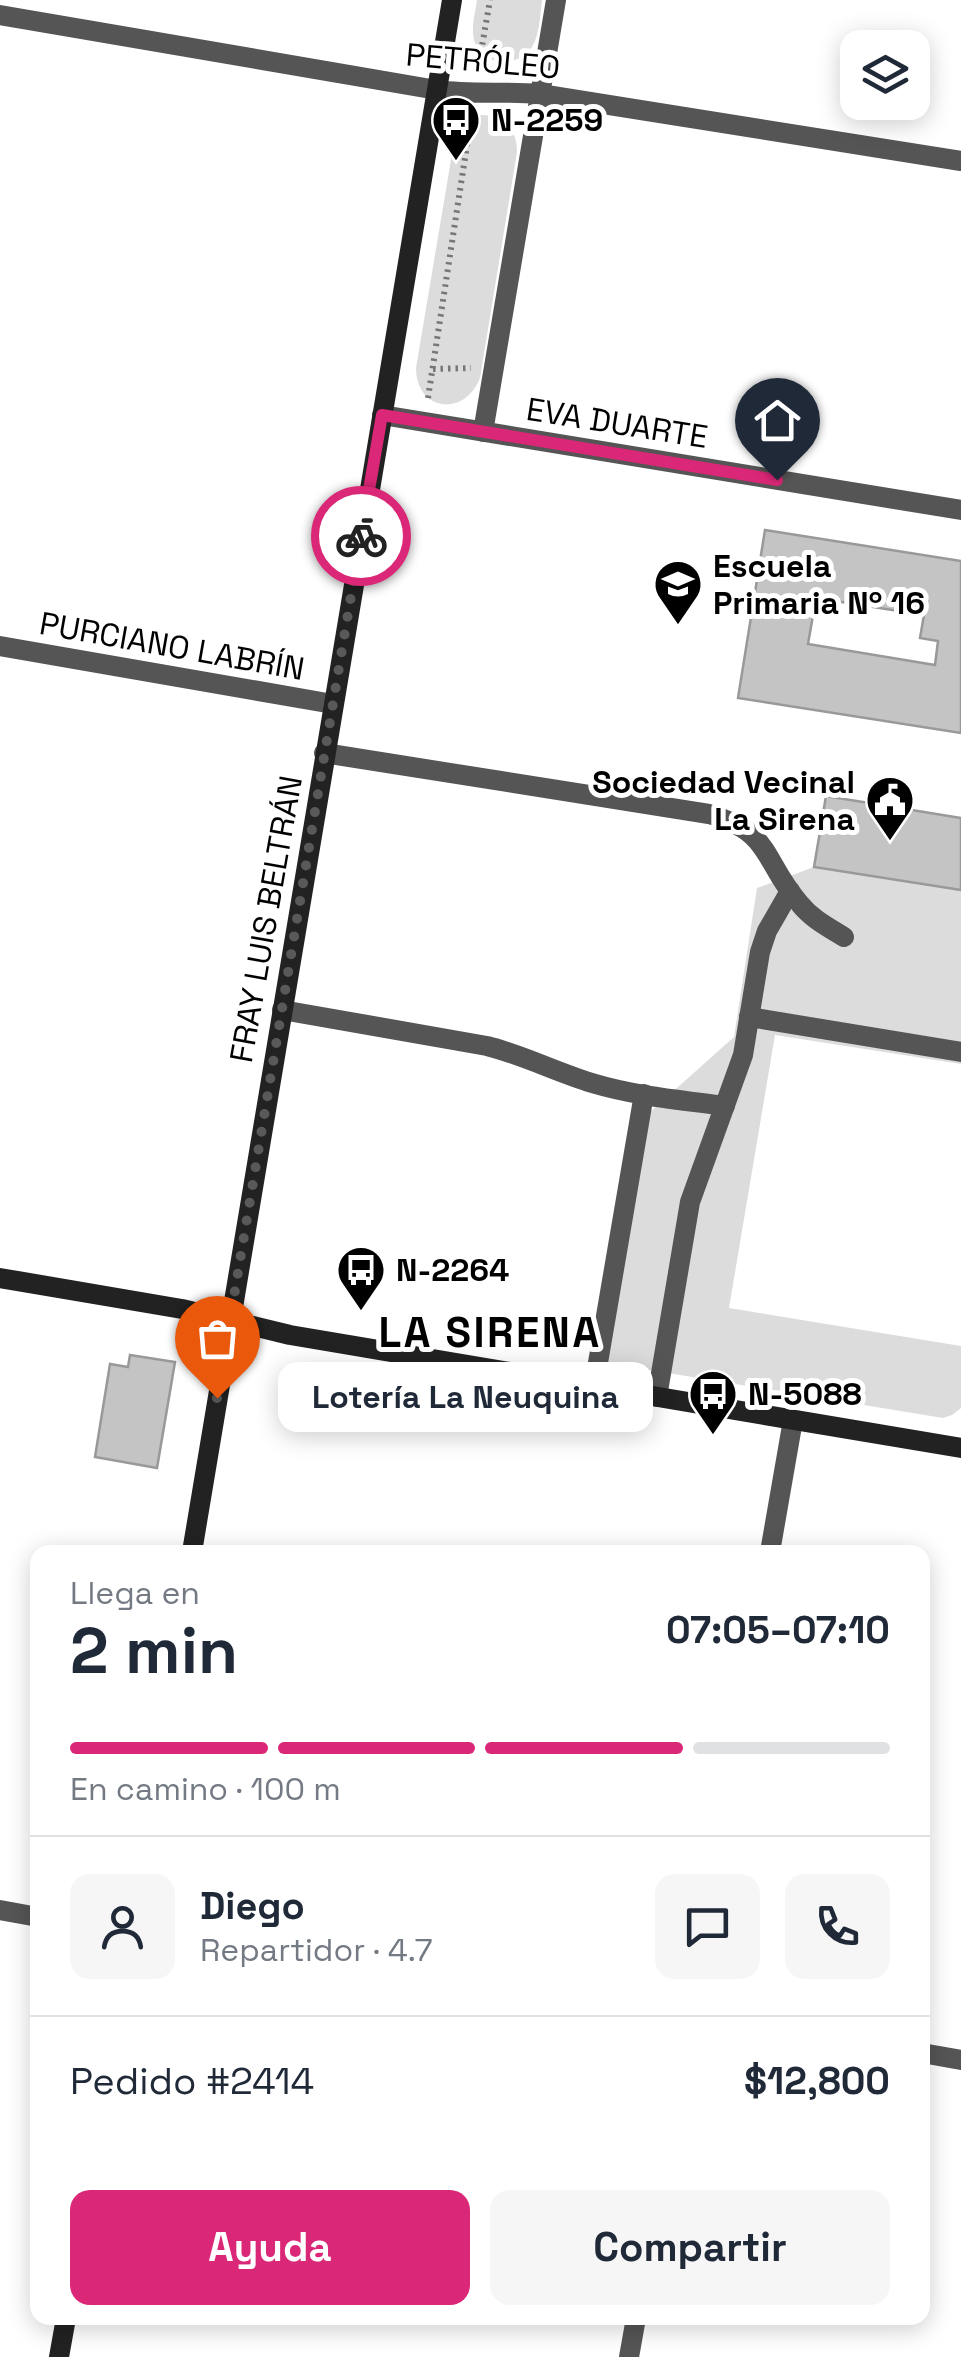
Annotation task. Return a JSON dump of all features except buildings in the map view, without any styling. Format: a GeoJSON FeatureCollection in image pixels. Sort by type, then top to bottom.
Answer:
{"type":"FeatureCollection","features":[{"type":"Feature","properties":{"kind":"main road","name":"FRAY LUIS BELTRÁN"},"geometry":{"type":"LineString","coordinates":[[193,1545],[452,0]]}},
{"type":"Feature","properties":{"kind":"main road"},"geometry":{"type":"LineString","coordinates":[[0,1278],[166,1306],[290,1334],[961,1448]]}},
{"type":"Feature","properties":{"kind":"main road"},"geometry":{"type":"LineString","coordinates":[[60,2357],[65,2325]]}},
{"type":"Feature","properties":{"kind":"street"},"geometry":{"type":"LineString","coordinates":[[483,432],[556,0]]}},
{"type":"Feature","properties":{"kind":"street","name":"PETRÓLEO"},"geometry":{"type":"LineString","coordinates":[[0,14],[436,90],[540,94],[961,161]]}},
{"type":"Feature","properties":{"kind":"street","name":"EVA DUARTE"},"geometry":{"type":"LineString","coordinates":[[382,415],[961,510]]}},
{"type":"Feature","properties":{"kind":"street","name":"PURCIANO LABRÍN"},"geometry":{"type":"LineString","coordinates":[[0,646],[334,704]]}},
{"type":"Feature","properties":{"kind":"street"},"geometry":{"type":"LineString","coordinates":[[324,754],[726,819],[753,834],[810,915],[844,937]]}},
{"type":"Feature","properties":{"kind":"street"},"geometry":{"type":"LineString","coordinates":[[657,1397],[690,1202],[743,1056],[764,942],[790,891]]}},
{"type":"Feature","properties":{"kind":"street"},"geometry":{"type":"LineString","coordinates":[[282,1010],[486,1046],[595,1084],[725,1106]]}},
{"type":"Feature","properties":{"kind":"street"},"geometry":{"type":"LineString","coordinates":[[749,1017],[961,1052]]}},
{"type":"Feature","properties":{"kind":"street"},"geometry":{"type":"LineString","coordinates":[[594,1386],[644,1094]]}},
{"type":"Feature","properties":{"kind":"street"},"geometry":{"type":"LineString","coordinates":[[771,1545],[793,1420]]}},
{"type":"Feature","properties":{"kind":"street"},"geometry":{"type":"LineString","coordinates":[[0,1910],[30,1916]]}},
{"type":"Feature","properties":{"kind":"street"},"geometry":{"type":"LineString","coordinates":[[930,2054],[961,2060]]}},
{"type":"Feature","properties":{"kind":"street"},"geometry":{"type":"LineString","coordinates":[[629,2357],[635,2325]]}},
{"type":"Feature","properties":{"kind":"path"},"geometry":{"type":"LineString","coordinates":[[481,52],[490,0]]}},
{"type":"Feature","properties":{"kind":"path"},"geometry":{"type":"LineString","coordinates":[[428,398],[471,118]]}},
{"type":"Feature","properties":{"kind":"path"},"geometry":{"type":"LineString","coordinates":[[432,369],[481,368]]}},
{"type":"Feature","properties":{"kind":"shaded area"},"geometry":{"type":"Polygon","coordinates":[[[477,0],[542,0],[537,36],[527,53],[504,62],[482,54],[473,36],[477,0]]]}},
{"type":"Feature","properties":{"kind":"shaded area"},"geometry":{"type":"Polygon","coordinates":[[[480,115],[496,117],[508,125],[515,136],[517,152],[480,378],[463,399],[442,404],[424,393],[416,368],[454,142],[463,124],[480,115]]]}},
{"type":"Feature","properties":{"kind":"shaded area"},"geometry":{"type":"Polygon","coordinates":[[[814,867],[961,890],[961,1064],[775,1035],[729,1308],[961,1346],[961,1408],[943,1418],[589,1360],[630,1130],[734,1037],[757,888],[814,867]]]}},
{"type":"Feature","properties":{"kind":"way so far"},"geometry":{"type":"LineString","coordinates":[[217,1398],[361,536]]}},
{"type":"Feature","properties":{"kind":"place","name":"N-2259"},"geometry":{"type":"Point","coordinates":[456,162]}},
{"type":"Feature","properties":{"kind":"place","name":"Escuela Primaria Nº 16"},"geometry":{"type":"Point","coordinates":[678,626]}},
{"type":"Feature","properties":{"kind":"place","name":"Sociedad Vecinal La Sirena"},"geometry":{"type":"Point","coordinates":[890,842]}},
{"type":"Feature","properties":{"kind":"place","name":"N-2264"},"geometry":{"type":"Point","coordinates":[361,1312]}},
{"type":"Feature","properties":{"kind":"place","name":"Lotería La Neuquina"},"geometry":{"type":"Point","coordinates":[217,1398]}},
{"type":"Feature","properties":{"kind":"place","name":"N-5088"},"geometry":{"type":"Point","coordinates":[713,1436]}},
{"type":"Feature","properties":{"kind":"district","name":"LA SIRENA"},"geometry":{"type":"Point","coordinates":[490,1332]}},
{"type":"Feature","properties":{"kind":"route"},"geometry":{"type":"LineString","coordinates":[[361,536],[382,415],[777,480]]}}]}
